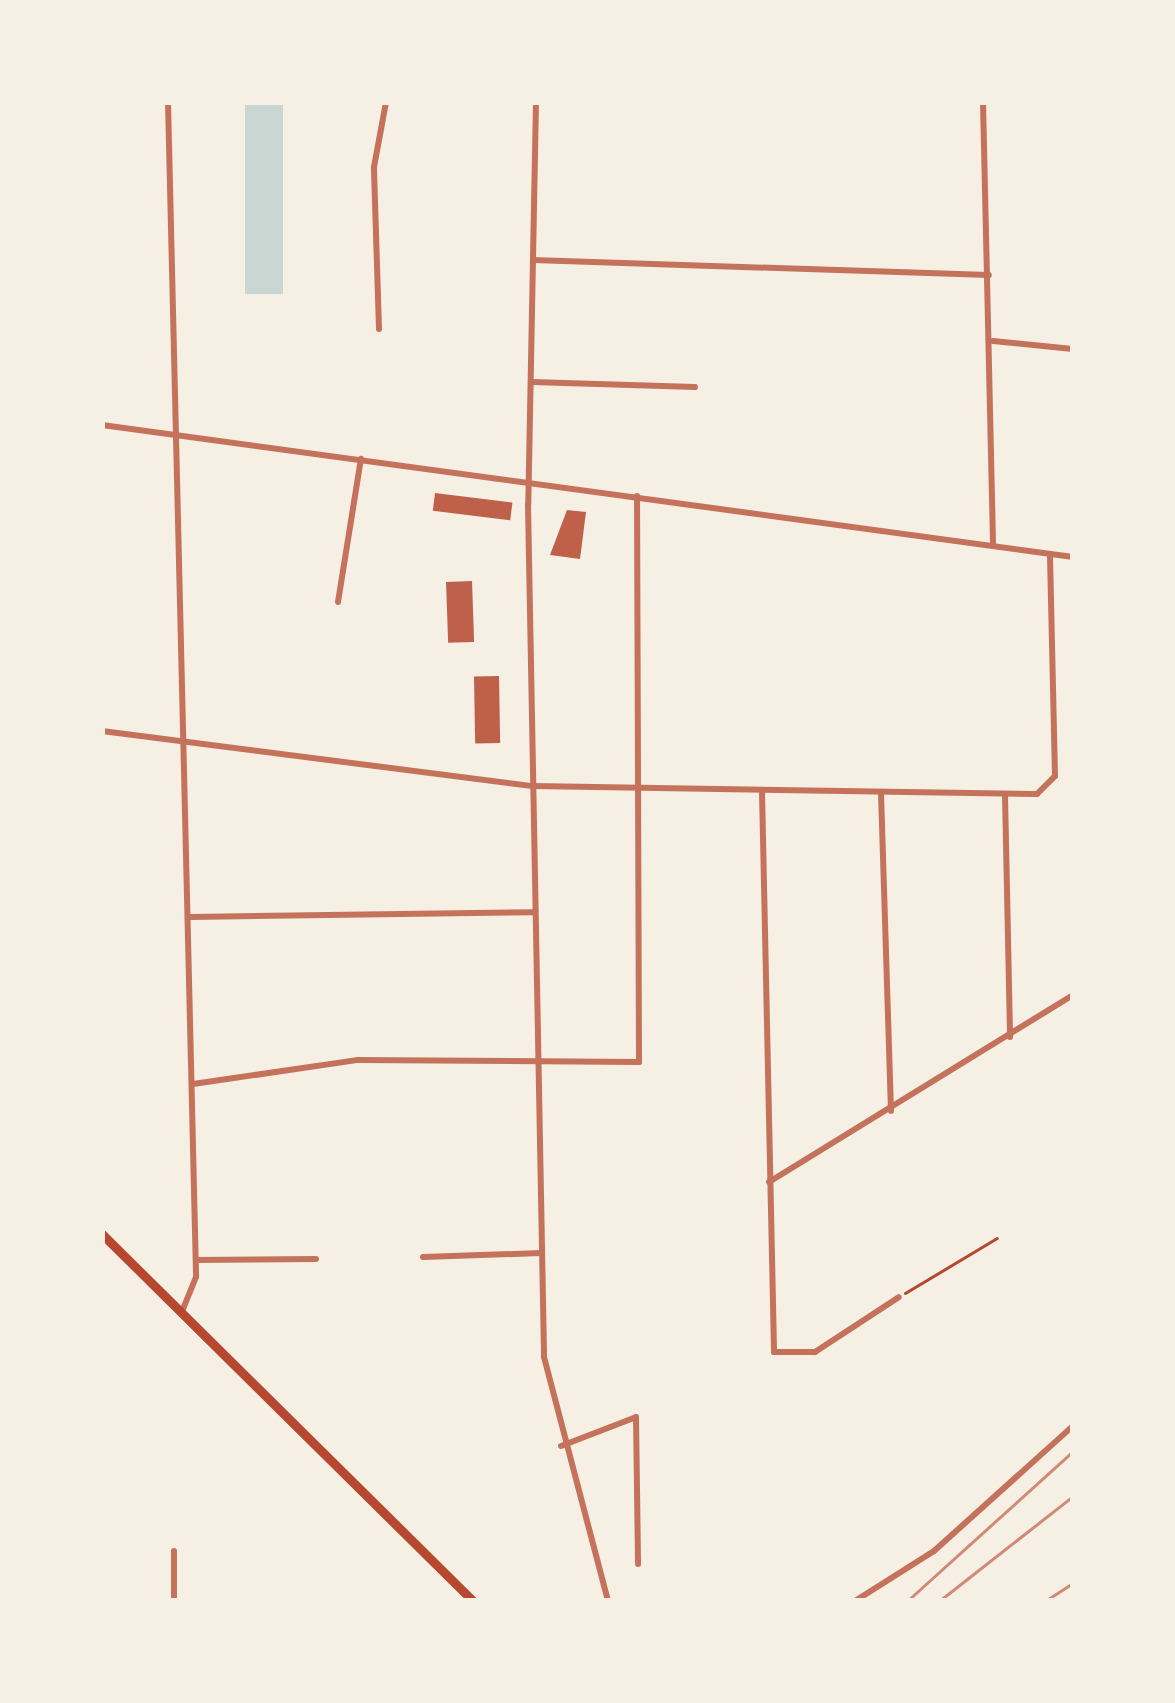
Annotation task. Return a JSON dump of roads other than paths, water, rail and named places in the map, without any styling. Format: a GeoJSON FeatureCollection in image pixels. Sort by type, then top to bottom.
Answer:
{"type":"FeatureCollection","features":[{"type":"Feature","properties":{"kind":"main road"},"geometry":{"type":"LineString","coordinates":[[102,1234],[473,1601]]}},
{"type":"Feature","properties":{"kind":"street"},"geometry":{"type":"LineString","coordinates":[[168,102],[182,436],[196,1260],[182,1312]]}},
{"type":"Feature","properties":{"kind":"street"},"geometry":{"type":"LineString","coordinates":[[379,329],[374,167],[386,102]]}},
{"type":"Feature","properties":{"kind":"street"},"geometry":{"type":"LineString","coordinates":[[536,102],[529,482],[542,1253],[561,1446],[608,1601]]}},
{"type":"Feature","properties":{"kind":"street"},"geometry":{"type":"LineString","coordinates":[[983,102],[993,341],[993,546]]}},
{"type":"Feature","properties":{"kind":"street"},"geometry":{"type":"LineString","coordinates":[[533,260],[989,275]]}},
{"type":"Feature","properties":{"kind":"street"},"geometry":{"type":"LineString","coordinates":[[993,341],[1073,350]]}},
{"type":"Feature","properties":{"kind":"street"},"geometry":{"type":"LineString","coordinates":[[532,382],[695,387]]}},
{"type":"Feature","properties":{"kind":"street"},"geometry":{"type":"LineString","coordinates":[[102,425],[1073,557]]}},
{"type":"Feature","properties":{"kind":"street"},"geometry":{"type":"LineString","coordinates":[[338,602],[362,459]]}},
{"type":"Feature","properties":{"kind":"street"},"geometry":{"type":"LineString","coordinates":[[193,1084],[358,1060],[639,1062],[638,496]]}},
{"type":"Feature","properties":{"kind":"street"},"geometry":{"type":"LineString","coordinates":[[102,731],[187,749],[533,787],[1004,795],[1050,789],[1055,776],[1050,554]]}},
{"type":"Feature","properties":{"kind":"street"},"geometry":{"type":"LineString","coordinates":[[762,790],[774,1352],[815,1352],[898,1297]]}},
{"type":"Feature","properties":{"kind":"street"},"geometry":{"type":"LineString","coordinates":[[881,793],[891,1111]]}},
{"type":"Feature","properties":{"kind":"street"},"geometry":{"type":"LineString","coordinates":[[1004,795],[1010,1037]]}},
{"type":"Feature","properties":{"kind":"street"},"geometry":{"type":"LineString","coordinates":[[190,917],[535,912]]}},
{"type":"Feature","properties":{"kind":"street"},"geometry":{"type":"LineString","coordinates":[[769,1182],[1073,995]]}},
{"type":"Feature","properties":{"kind":"street"},"geometry":{"type":"LineString","coordinates":[[422,1258],[542,1253]]}},
{"type":"Feature","properties":{"kind":"street"},"geometry":{"type":"LineString","coordinates":[[196,1260],[316,1259]]}},
{"type":"Feature","properties":{"kind":"street"},"geometry":{"type":"LineString","coordinates":[[561,1446],[636,1417],[638,1564]]}},
{"type":"Feature","properties":{"kind":"street"},"geometry":{"type":"LineString","coordinates":[[855,1601],[934,1551],[1073,1426]]}},
{"type":"Feature","properties":{"kind":"street"},"geometry":{"type":"LineString","coordinates":[[174,1551],[174,1601]]}},
{"type":"Feature","properties":{"kind":"railway"},"geometry":{"type":"LineString","coordinates":[[907,1601],[1073,1451]]}},
{"type":"Feature","properties":{"kind":"railway"},"geometry":{"type":"LineString","coordinates":[[939,1601],[1073,1496]]}},
{"type":"Feature","properties":{"kind":"railway"},"geometry":{"type":"LineString","coordinates":[[1045,1601],[1073,1583]]}}]}
